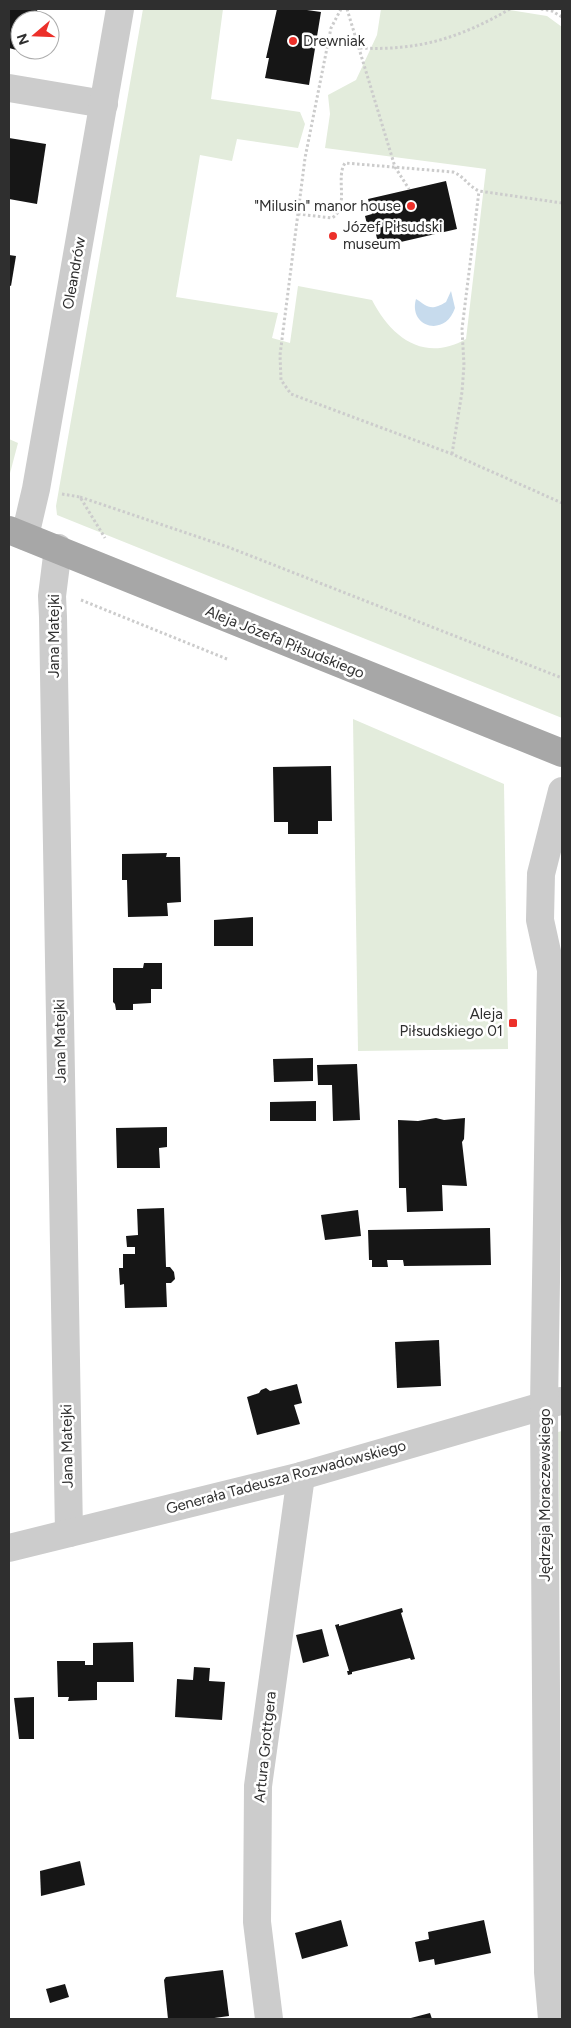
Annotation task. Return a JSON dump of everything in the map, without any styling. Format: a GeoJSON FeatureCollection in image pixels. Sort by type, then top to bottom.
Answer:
{"type":"FeatureCollection","features":[{"type":"Feature","properties":{"kind":"main road","name":"Aleja Józefa Piłsudskiego"},"geometry":{"type":"LineString","coordinates":[[21,528],[58,548],[562,753]]}},
{"type":"Feature","properties":{"kind":"street","name":"Oleandrów"},"geometry":{"type":"LineString","coordinates":[[21,528],[36,489],[120,9]]}},
{"type":"Feature","properties":{"kind":"street"},"geometry":{"type":"LineString","coordinates":[[9,88],[104,104]]}},
{"type":"Feature","properties":{"kind":"street","name":"Jana Matejki"},"geometry":{"type":"LineString","coordinates":[[58,548],[52,617],[69,1534]]}},
{"type":"Feature","properties":{"kind":"street","name":"Jędrzeja Moraczewskiego"},"geometry":{"type":"LineString","coordinates":[[552,2019],[548,1972],[553,1403],[551,970],[540,920],[541,874],[562,791]]}},
{"type":"Feature","properties":{"kind":"street","name":"Jędrzeja Moraczewskiego"},"geometry":{"type":"LineString","coordinates":[[551,970],[562,933]]}},
{"type":"Feature","properties":{"kind":"street","name":"Generała Tadeusza Rozwadowskiego"},"geometry":{"type":"LineString","coordinates":[[9,1548],[301,1476],[553,1403]]}},
{"type":"Feature","properties":{"kind":"street","name":"Artura Grottgera"},"geometry":{"type":"LineString","coordinates":[[269,2019],[258,1922],[258,1786],[301,1476]]}},
{"type":"Feature","properties":{"kind":"path"},"geometry":{"type":"LineString","coordinates":[[341,9],[331,28],[318,89],[298,214],[280,354],[281,380],[291,394],[452,454],[562,503]]}},
{"type":"Feature","properties":{"kind":"path"},"geometry":{"type":"LineString","coordinates":[[347,9],[395,167],[409,189]]}},
{"type":"Feature","properties":{"kind":"path"},"geometry":{"type":"LineString","coordinates":[[360,48],[392,50],[435,42],[485,24],[510,9]]}},
{"type":"Feature","properties":{"kind":"path"},"geometry":{"type":"LineString","coordinates":[[541,9],[552,11],[562,17]]}},
{"type":"Feature","properties":{"kind":"path"},"geometry":{"type":"LineString","coordinates":[[298,214],[332,218],[337,215],[340,208],[342,171],[345,163],[453,172],[459,174],[472,188],[479,191],[562,203]]}},
{"type":"Feature","properties":{"kind":"path"},"geometry":{"type":"LineString","coordinates":[[452,454],[462,392],[464,365],[462,329],[479,191]]}},
{"type":"Feature","properties":{"kind":"path"},"geometry":{"type":"LineString","coordinates":[[36,489],[80,497],[228,547],[562,678]]}},
{"type":"Feature","properties":{"kind":"path"},"geometry":{"type":"LineString","coordinates":[[80,497],[110,545]]}},
{"type":"Feature","properties":{"kind":"path"},"geometry":{"type":"LineString","coordinates":[[78,599],[227,659]]}},
{"type":"Feature","properties":{"kind":"green space","name":"Józef Piłsudski museum"},"geometry":{"type":"Polygon","coordinates":[[[143,9],[223,9],[211,99],[300,112],[305,124],[298,148],[237,139],[232,161],[200,155],[176,297],[278,313],[272,338],[290,343],[298,286],[372,300],[389,325],[399,335],[423,347],[451,346],[466,339],[486,169],[325,148],[330,114],[328,95],[356,80],[377,35],[381,9],[503,9],[547,16],[562,27],[562,718],[57,515],[56,506],[143,9]]]}},
{"type":"Feature","properties":{"kind":"green space"},"geometry":{"type":"Polygon","coordinates":[[[9,439],[18,443],[9,477],[9,439]]]}},
{"type":"Feature","properties":{"kind":"green space"},"geometry":{"type":"Polygon","coordinates":[[[353,719],[504,784],[508,1049],[358,1051],[353,719]]]}},
{"type":"Feature","properties":{"kind":"green space"},"geometry":{"type":"Polygon","coordinates":[[[562,1431],[562,1678],[558,1432],[562,1431]]]}},
{"type":"Feature","properties":{"kind":"water"},"geometry":{"type":"Polygon","coordinates":[[[451,291],[455,308],[450,317],[444,323],[436,326],[422,322],[417,316],[415,309],[416,299],[426,306],[436,307],[446,302],[451,291]]]}},
{"type":"Feature","properties":{"kind":"building"},"geometry":{"type":"Polygon","coordinates":[[[36,9],[37,10],[10,10],[36,9]]]}},
{"type":"Feature","properties":{"kind":"building","name":"Drewniak"},"geometry":{"type":"Polygon","coordinates":[[[277,9],[300,9],[321,12],[309,85],[265,78],[269,58],[266,58],[277,9]]]}},
{"type":"Feature","properties":{"kind":"building"},"geometry":{"type":"Polygon","coordinates":[[[10,10],[10,48],[9,48],[10,10]]]}},
{"type":"Feature","properties":{"kind":"building"},"geometry":{"type":"Polygon","coordinates":[[[9,138],[46,144],[37,204],[9,199],[9,138]]]}},
{"type":"Feature","properties":{"kind":"building","name":"\"Milusin\" manor house"},"geometry":{"type":"Polygon","coordinates":[[[446,181],[457,229],[379,247],[374,226],[368,228],[365,216],[372,214],[368,199],[446,181]]]}},
{"type":"Feature","properties":{"kind":"building"},"geometry":{"type":"Polygon","coordinates":[[[9,255],[16,256],[11,286],[9,285],[9,255]]]}},
{"type":"Feature","properties":{"kind":"building"},"geometry":{"type":"Polygon","coordinates":[[[331,766],[332,821],[318,821],[318,834],[288,834],[288,822],[274,822],[273,767],[331,766]]]}},
{"type":"Feature","properties":{"kind":"building"},"geometry":{"type":"Polygon","coordinates":[[[167,853],[166,857],[180,857],[181,902],[167,903],[168,916],[128,917],[127,880],[122,880],[122,854],[167,853]]]}},
{"type":"Feature","properties":{"kind":"building"},"geometry":{"type":"Polygon","coordinates":[[[253,917],[253,946],[214,946],[214,920],[253,917]]]}},
{"type":"Feature","properties":{"kind":"building"},"geometry":{"type":"Polygon","coordinates":[[[144,963],[162,963],[162,989],[151,989],[151,1003],[133,1004],[133,1010],[116,1010],[113,1002],[113,968],[143,968],[144,963]]]}},
{"type":"Feature","properties":{"kind":"building"},"geometry":{"type":"Polygon","coordinates":[[[313,1058],[313,1081],[274,1082],[273,1059],[313,1058]]]}},
{"type":"Feature","properties":{"kind":"building"},"geometry":{"type":"Polygon","coordinates":[[[357,1064],[360,1120],[333,1121],[332,1085],[318,1085],[317,1065],[357,1064]]]}},
{"type":"Feature","properties":{"kind":"building"},"geometry":{"type":"Polygon","coordinates":[[[316,1101],[316,1121],[270,1121],[270,1102],[316,1101]]]}},
{"type":"Feature","properties":{"kind":"building"},"geometry":{"type":"Polygon","coordinates":[[[436,1118],[444,1120],[465,1118],[464,1139],[462,1142],[467,1186],[442,1185],[443,1211],[407,1212],[406,1188],[399,1188],[398,1120],[418,1121],[436,1118]]]}},
{"type":"Feature","properties":{"kind":"building"},"geometry":{"type":"Polygon","coordinates":[[[167,1127],[167,1147],[159,1148],[160,1168],[117,1168],[116,1128],[167,1127]]]}},
{"type":"Feature","properties":{"kind":"building"},"geometry":{"type":"Polygon","coordinates":[[[164,1208],[166,1267],[170,1267],[174,1272],[175,1279],[171,1283],[166,1283],[167,1307],[125,1308],[124,1284],[120,1285],[119,1268],[123,1268],[123,1254],[135,1254],[135,1247],[127,1247],[126,1236],[138,1235],[137,1209],[164,1208]]]}},
{"type":"Feature","properties":{"kind":"building"},"geometry":{"type":"Polygon","coordinates":[[[358,1210],[361,1236],[325,1240],[321,1215],[358,1210]]]}},
{"type":"Feature","properties":{"kind":"building"},"geometry":{"type":"Polygon","coordinates":[[[490,1228],[491,1265],[404,1266],[403,1260],[387,1260],[388,1267],[372,1267],[372,1260],[369,1260],[368,1230],[490,1228]]]}},
{"type":"Feature","properties":{"kind":"building"},"geometry":{"type":"Polygon","coordinates":[[[439,1340],[441,1386],[397,1388],[395,1342],[439,1340]]]}},
{"type":"Feature","properties":{"kind":"building"},"geometry":{"type":"Polygon","coordinates":[[[297,1384],[302,1403],[294,1405],[300,1424],[257,1435],[247,1397],[259,1393],[266,1388],[270,1391],[297,1384]]]}},
{"type":"Feature","properties":{"kind":"building"},"geometry":{"type":"Polygon","coordinates":[[[402,1608],[403,1612],[401,1613],[415,1659],[411,1660],[410,1658],[352,1672],[352,1674],[348,1675],[347,1671],[349,1671],[335,1625],[339,1624],[339,1626],[402,1608]]]}},
{"type":"Feature","properties":{"kind":"building"},"geometry":{"type":"Polygon","coordinates":[[[322,1629],[329,1656],[303,1663],[296,1635],[322,1629]]]}},
{"type":"Feature","properties":{"kind":"building"},"geometry":{"type":"Polygon","coordinates":[[[133,1642],[134,1682],[97,1682],[97,1700],[68,1701],[69,1697],[58,1697],[57,1661],[85,1661],[85,1665],[93,1665],[93,1643],[133,1642]]]}},
{"type":"Feature","properties":{"kind":"building"},"geometry":{"type":"Polygon","coordinates":[[[194,1667],[210,1668],[209,1681],[225,1682],[222,1720],[175,1717],[177,1679],[193,1680],[194,1667]]]}},
{"type":"Feature","properties":{"kind":"building"},"geometry":{"type":"Polygon","coordinates":[[[34,1697],[34,1739],[19,1739],[14,1698],[34,1697]]]}},
{"type":"Feature","properties":{"kind":"building"},"geometry":{"type":"Polygon","coordinates":[[[80,1861],[85,1885],[41,1896],[40,1871],[80,1861]]]}},
{"type":"Feature","properties":{"kind":"building"},"geometry":{"type":"Polygon","coordinates":[[[341,1920],[348,1946],[302,1959],[295,1933],[341,1920]]]}},
{"type":"Feature","properties":{"kind":"building"},"geometry":{"type":"Polygon","coordinates":[[[484,1920],[491,1953],[435,1965],[434,1959],[419,1962],[415,1942],[429,1939],[428,1932],[484,1920]]]}},
{"type":"Feature","properties":{"kind":"building"},"geometry":{"type":"Polygon","coordinates":[[[223,1970],[229,2016],[207,2019],[168,2019],[164,1980],[166,1977],[223,1970]]]}},
{"type":"Feature","properties":{"kind":"building"},"geometry":{"type":"Polygon","coordinates":[[[65,1984],[69,1997],[50,2003],[46,1989],[65,1984]]]}},
{"type":"Feature","properties":{"kind":"building"},"geometry":{"type":"Polygon","coordinates":[[[430,2013],[432,2019],[407,2019],[430,2013]]]}},
{"type":"Feature","properties":{"kind":"place","name":"Drewniak"},"geometry":{"type":"Point","coordinates":[293,41]}},
{"type":"Feature","properties":{"kind":"place","name":"\"Milusin\" manor house"},"geometry":{"type":"Point","coordinates":[411,206]}},
{"type":"Feature","properties":{"kind":"place","name":"Józef Piłsudski museum"},"geometry":{"type":"Point","coordinates":[333,236]}},
{"type":"Feature","properties":{"kind":"place","name":"Aleja Piłsudskiego 01"},"geometry":{"type":"Point","coordinates":[513,1023]}}]}
